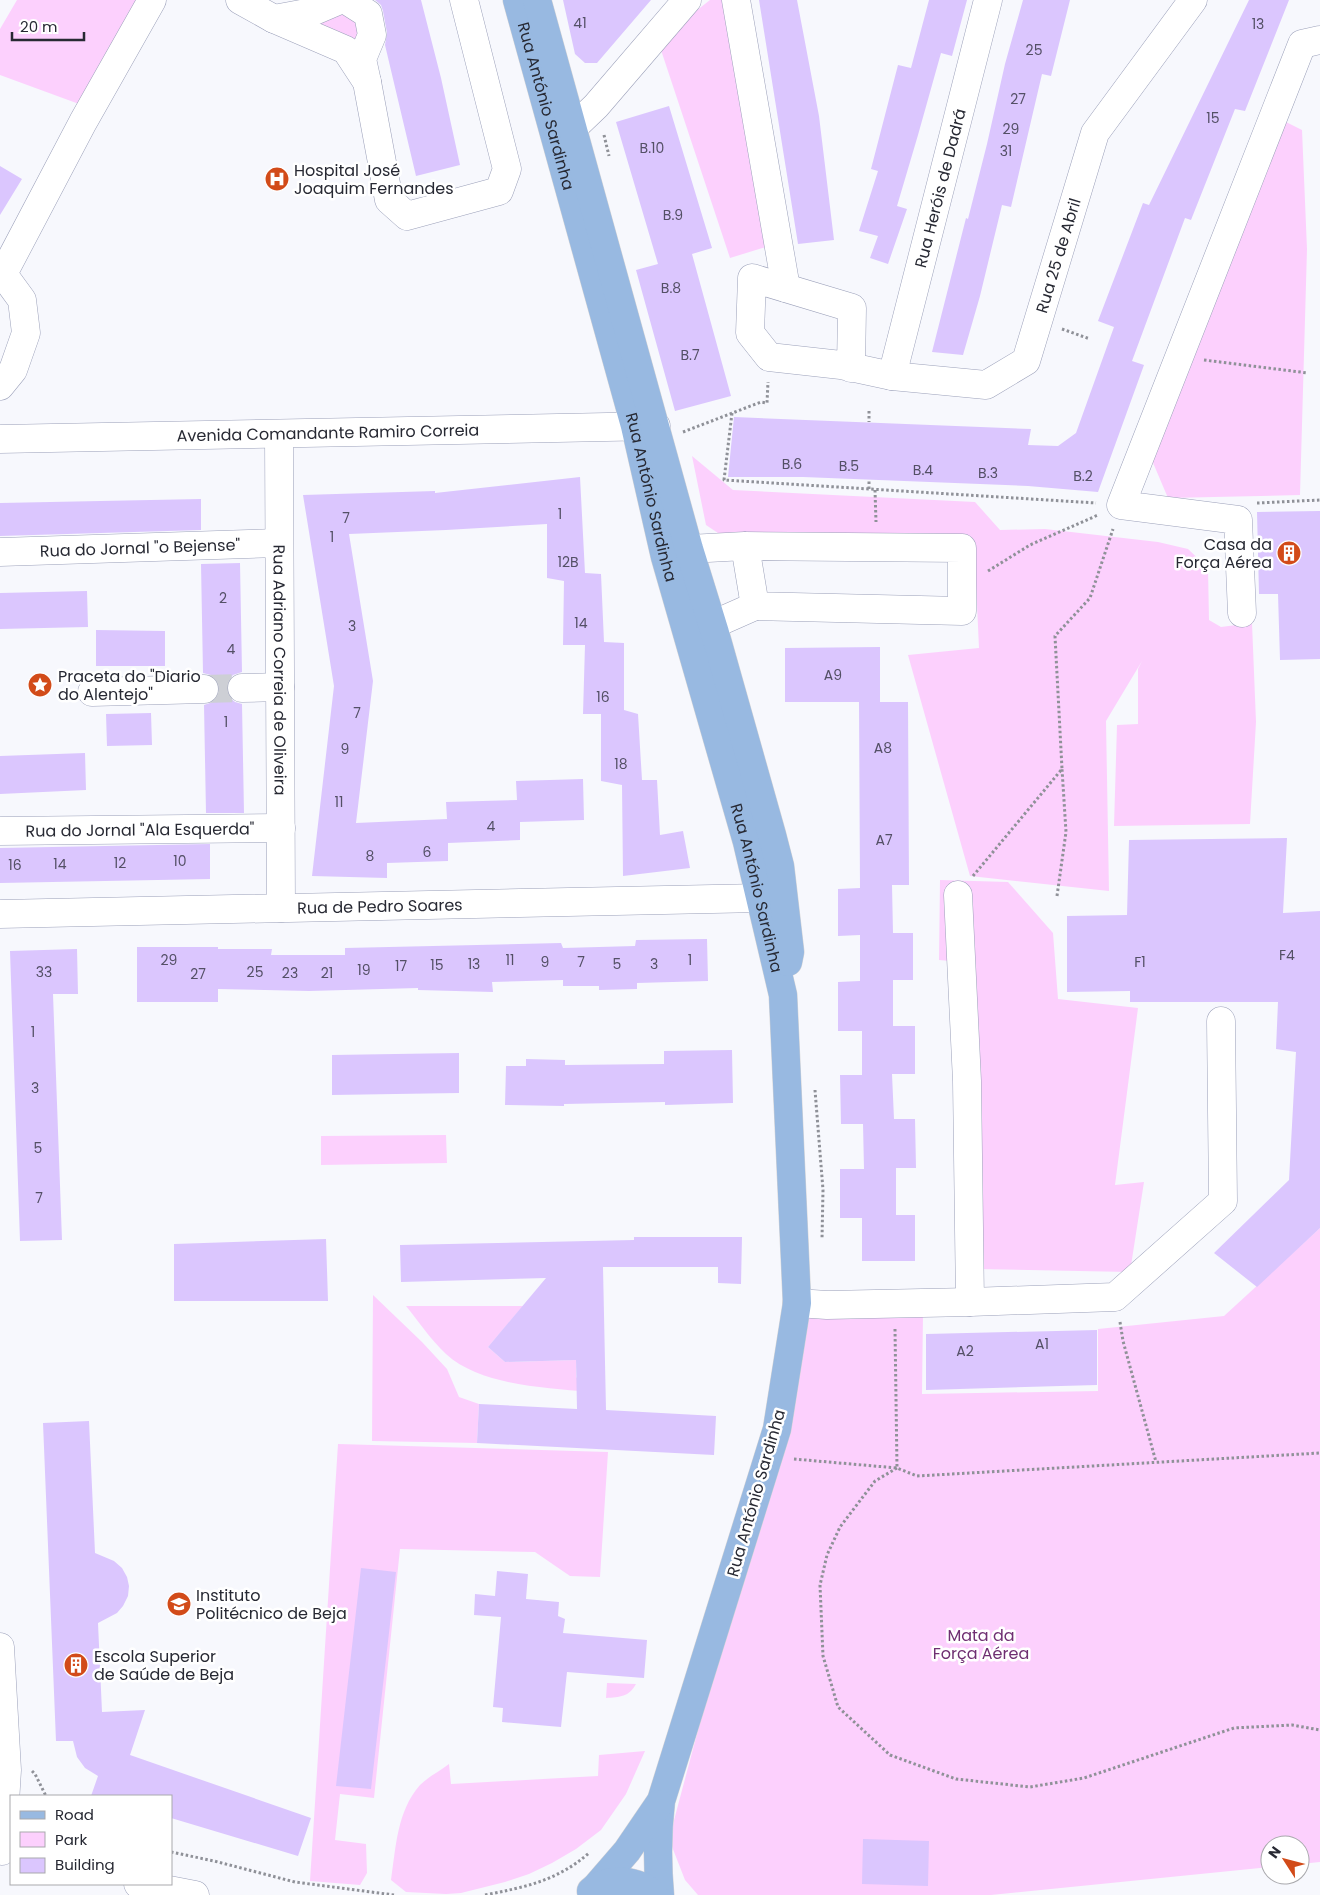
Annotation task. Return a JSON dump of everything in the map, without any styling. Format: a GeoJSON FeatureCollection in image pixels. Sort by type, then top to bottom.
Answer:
{"type":"FeatureCollection","features":[{"type":"Feature","properties":{"kind":"main road","name":"Rua António Sardinha"},"geometry":{"type":"LineString","coordinates":[[517,0],[655,429],[665,557],[747,842],[783,995],[797,1303],[777,1429],[662,1801],[657,1860],[660,1895]]}},
{"type":"Feature","properties":{"kind":"main road","name":"Rua António Sardinha"},"geometry":{"type":"LineString","coordinates":[[537,0],[655,429],[780,866],[790,952],[783,995]]}},
{"type":"Feature","properties":{"kind":"main road","name":"Rua António Sardinha"},"geometry":{"type":"LineString","coordinates":[[590,1891],[627,1851],[662,1801]]}},
{"type":"Feature","properties":{"kind":"main road","name":"Rua António Sardinha"},"geometry":{"type":"LineString","coordinates":[[590,1891],[609,1882],[624,1882],[638,1885],[654,1895]]}},
{"type":"Feature","properties":{"kind":"street"},"geometry":{"type":"LineString","coordinates":[[0,386],[13,370],[26,333],[22,300],[3,274],[83,122],[152,0]]}},
{"type":"Feature","properties":{"kind":"street"},"geometry":{"type":"LineString","coordinates":[[240,0],[274,19],[346,50],[366,82]]}},
{"type":"Feature","properties":{"kind":"street"},"geometry":{"type":"LineString","coordinates":[[274,19],[312,12],[340,0]]}},
{"type":"Feature","properties":{"kind":"street"},"geometry":{"type":"LineString","coordinates":[[346,0],[368,14],[372,35],[362,59],[366,82],[389,200],[407,216],[499,191],[507,169],[464,0]]}},
{"type":"Feature","properties":{"kind":"street"},"geometry":{"type":"LineString","coordinates":[[573,128],[596,106],[687,0]]}},
{"type":"Feature","properties":{"kind":"street"},"geometry":{"type":"LineString","coordinates":[[736,0],[786,288]]}},
{"type":"Feature","properties":{"kind":"street","name":"Rua Heróis de Dadrá"},"geometry":{"type":"LineString","coordinates":[[892,376],[988,0]]}},
{"type":"Feature","properties":{"kind":"street","name":"Rua 25 de Abril"},"geometry":{"type":"LineString","coordinates":[[851,368],[852,308],[752,278],[750,333],[769,357],[841,365],[851,368],[892,376],[986,385],[1026,362],[1094,133],[1193,0]]}},
{"type":"Feature","properties":{"kind":"street"},"geometry":{"type":"LineString","coordinates":[[1242,613],[1238,520],[1121,505],[1302,44],[1320,40]]}},
{"type":"Feature","properties":{"kind":"street","name":"Avenida Comandante Ramiro Correia"},"geometry":{"type":"LineString","coordinates":[[0,439],[655,429]]}},
{"type":"Feature","properties":{"kind":"street","name":"Rua Adriano Correia de Oliveira"},"geometry":{"type":"LineString","coordinates":[[279,434],[281,908]]}},
{"type":"Feature","properties":{"kind":"street","name":"Rua do Jornal \"o Bejense\""},"geometry":{"type":"LineString","coordinates":[[0,552],[279,543]]}},
{"type":"Feature","properties":{"kind":"street"},"geometry":{"type":"LineString","coordinates":[[745,546],[755,606]]}},
{"type":"Feature","properties":{"kind":"street"},"geometry":{"type":"LineString","coordinates":[[689,550],[745,546],[962,548],[962,611],[755,606],[712,624]]}},
{"type":"Feature","properties":{"kind":"street"},"geometry":{"type":"LineString","coordinates":[[242,688],[280,687]]}},
{"type":"Feature","properties":{"kind":"street"},"geometry":{"type":"LineString","coordinates":[[92,692],[204,689]]}},
{"type":"Feature","properties":{"kind":"street","name":"Rua do Jornal \"Ala Esquerda\""},"geometry":{"type":"LineString","coordinates":[[0,831],[281,828]]}},
{"type":"Feature","properties":{"kind":"street"},"geometry":{"type":"LineString","coordinates":[[761,898],[780,866]]}},
{"type":"Feature","properties":{"kind":"street"},"geometry":{"type":"LineString","coordinates":[[958,894],[967,1081],[970,1302]]}},
{"type":"Feature","properties":{"kind":"street","name":"Rua de Pedro Soares"},"geometry":{"type":"LineString","coordinates":[[0,914],[761,898]]}},
{"type":"Feature","properties":{"kind":"street"},"geometry":{"type":"LineString","coordinates":[[797,1303],[970,1302],[1115,1296],[1223,1201],[1220,1021]]}},
{"type":"Feature","properties":{"kind":"street"},"geometry":{"type":"LineString","coordinates":[[0,1646],[7,1770],[4,1852]]}},
{"type":"Feature","properties":{"kind":"street"},"geometry":{"type":"LineString","coordinates":[[143,1885],[195,1895]]}},
{"type":"Feature","properties":{"kind":"path"},"geometry":{"type":"LineString","coordinates":[[1179,357],[1308,372]]}},
{"type":"Feature","properties":{"kind":"path"},"geometry":{"type":"LineString","coordinates":[[655,429],[732,413],[761,402],[766,403]]}},
{"type":"Feature","properties":{"kind":"path"},"geometry":{"type":"LineString","coordinates":[[869,410],[870,422]]}},
{"type":"Feature","properties":{"kind":"path"},"geometry":{"type":"LineString","coordinates":[[732,413],[724,480],[1121,505]]}},
{"type":"Feature","properties":{"kind":"path"},"geometry":{"type":"LineString","coordinates":[[869,480],[869,489]]}},
{"type":"Feature","properties":{"kind":"path"},"geometry":{"type":"LineString","coordinates":[[875,490],[876,547]]}},
{"type":"Feature","properties":{"kind":"path"},"geometry":{"type":"LineString","coordinates":[[1238,520],[1258,502],[1320,500]]}},
{"type":"Feature","properties":{"kind":"path"},"geometry":{"type":"LineString","coordinates":[[962,560],[989,571],[1030,545],[1121,505]]}},
{"type":"Feature","properties":{"kind":"path"},"geometry":{"type":"LineString","coordinates":[[1057,896],[1066,832],[1055,636],[1090,598],[1121,505]]}},
{"type":"Feature","properties":{"kind":"path"},"geometry":{"type":"LineString","coordinates":[[958,894],[1062,769]]}},
{"type":"Feature","properties":{"kind":"path"},"geometry":{"type":"LineString","coordinates":[[1115,1296],[1124,1341],[1156,1462]]}},
{"type":"Feature","properties":{"kind":"path"},"geometry":{"type":"LineString","coordinates":[[894,1303],[897,1468]]}},
{"type":"Feature","properties":{"kind":"path"},"geometry":{"type":"LineString","coordinates":[[790,1458],[897,1468],[917,1476],[1320,1453]]}},
{"type":"Feature","properties":{"kind":"path"},"geometry":{"type":"LineString","coordinates":[[897,1468],[876,1480],[840,1527],[827,1555],[820,1585],[823,1656],[838,1707],[890,1755],[956,1778],[1030,1787],[1084,1778],[1234,1728],[1292,1725],[1320,1730]]}},
{"type":"Feature","properties":{"kind":"path"},"geometry":{"type":"LineString","coordinates":[[485,1895],[521,1888],[553,1878],[568,1870],[593,1848]]}},
{"type":"Feature","properties":{"kind":"path"},"geometry":{"type":"LineString","coordinates":[[172,1852],[295,1882],[394,1895]]}},
{"type":"Feature","properties":{"kind":"green space"},"geometry":{"type":"Polygon","coordinates":[[[17,0],[139,0],[79,104],[0,75],[0,29],[17,0]]]}},
{"type":"Feature","properties":{"kind":"green space"},"geometry":{"type":"Polygon","coordinates":[[[710,0],[727,0],[769,246],[730,258],[658,41],[710,0]]]}},
{"type":"Feature","properties":{"kind":"green space"},"geometry":{"type":"Polygon","coordinates":[[[334,13],[347,14],[359,20],[358,42],[351,44],[317,21],[334,13]]]}},
{"type":"Feature","properties":{"kind":"green space"},"geometry":{"type":"Polygon","coordinates":[[[1280,119],[1302,130],[1307,249],[1300,495],[1168,498],[1151,458],[1280,119]]]}},
{"type":"Feature","properties":{"kind":"green space"},"geometry":{"type":"Polygon","coordinates":[[[692,456],[733,490],[975,502],[1000,530],[1045,529],[1158,542],[1188,549],[1208,568],[1209,620],[1221,627],[1252,623],[1256,722],[1250,824],[1114,826],[1117,725],[1138,724],[1138,669],[1142,661],[1106,721],[1109,891],[970,876],[908,655],[979,648],[974,539],[727,539],[706,525],[692,456]]]}},
{"type":"Feature","properties":{"kind":"green space"},"geometry":{"type":"Polygon","coordinates":[[[940,880],[1008,882],[1053,933],[1058,999],[1138,1008],[1115,1185],[1144,1182],[1130,1272],[976,1269],[971,963],[939,960],[940,880]]]}},
{"type":"Feature","properties":{"kind":"green space"},"geometry":{"type":"Polygon","coordinates":[[[446,1135],[447,1163],[321,1165],[321,1136],[446,1135]]]}},
{"type":"Feature","properties":{"kind":"green space","name":"Mata da Força Aérea"},"geometry":{"type":"Polygon","coordinates":[[[1320,1228],[1320,1862],[1310,1863],[1310,1835],[1260,1835],[1260,1868],[991,1895],[698,1895],[685,1880],[669,1839],[808,1317],[923,1314],[922,1394],[1098,1391],[1098,1329],[1224,1316],[1320,1228]]]}},
{"type":"Feature","properties":{"kind":"green space"},"geometry":{"type":"Polygon","coordinates":[[[373,1295],[447,1369],[459,1397],[479,1404],[477,1443],[372,1441],[373,1295]]]}},
{"type":"Feature","properties":{"kind":"green space"},"geometry":{"type":"Polygon","coordinates":[[[406,1306],[523,1306],[488,1347],[505,1362],[576,1360],[576,1377],[589,1392],[514,1383],[477,1373],[460,1365],[446,1354],[406,1306]]]}},
{"type":"Feature","properties":{"kind":"green space"},"geometry":{"type":"Polygon","coordinates":[[[338,1444],[608,1452],[600,1577],[570,1576],[535,1552],[400,1549],[374,1798],[340,1794],[335,1840],[366,1844],[367,1873],[360,1885],[310,1881],[338,1444]]]}},
{"type":"Feature","properties":{"kind":"green space"},"geometry":{"type":"Polygon","coordinates":[[[607,1683],[636,1684],[627,1694],[620,1697],[606,1698],[607,1683]]]}},
{"type":"Feature","properties":{"kind":"green space"},"geometry":{"type":"Polygon","coordinates":[[[645,1751],[626,1794],[601,1830],[576,1849],[552,1863],[529,1874],[505,1882],[461,1893],[406,1892],[391,1880],[396,1842],[406,1806],[420,1785],[449,1764],[451,1784],[598,1776],[599,1755],[645,1751]]]}},
{"type":"Feature","properties":{"kind":"building"},"geometry":{"type":"Polygon","coordinates":[[[375,0],[421,0],[441,78],[460,165],[416,176],[385,45],[387,33],[383,11],[381,5],[375,0]]]}},
{"type":"Feature","properties":{"kind":"building"},"geometry":{"type":"Polygon","coordinates":[[[563,0],[651,0],[597,63],[585,63],[575,54],[563,0]]]}},
{"type":"Feature","properties":{"kind":"building"},"geometry":{"type":"Polygon","coordinates":[[[759,0],[797,0],[819,116],[834,240],[798,244],[759,0]]]}},
{"type":"Feature","properties":{"kind":"building"},"geometry":{"type":"Polygon","coordinates":[[[929,0],[967,0],[952,56],[941,53],[897,206],[907,209],[888,264],[870,258],[878,236],[859,231],[878,171],[871,169],[898,65],[911,68],[929,0]]]}},
{"type":"Feature","properties":{"kind":"building"},"geometry":{"type":"Polygon","coordinates":[[[1023,0],[1070,0],[1051,76],[1042,74],[1011,207],[1002,205],[980,296],[963,355],[932,352],[966,218],[968,219],[1005,64],[1023,0]]]}},
{"type":"Feature","properties":{"kind":"building"},"geometry":{"type":"Polygon","coordinates":[[[1249,0],[1289,0],[1245,111],[1235,109],[1191,220],[1185,218],[1132,361],[1144,365],[1098,492],[1028,486],[803,477],[728,477],[734,417],[1031,429],[1028,445],[1058,446],[1076,433],[1114,327],[1098,321],[1143,203],[1149,205],[1249,0]]]}},
{"type":"Feature","properties":{"kind":"building"},"geometry":{"type":"Polygon","coordinates":[[[669,106],[712,248],[692,254],[731,396],[675,411],[636,270],[658,264],[616,122],[669,106]]]}},
{"type":"Feature","properties":{"kind":"building"},"geometry":{"type":"Polygon","coordinates":[[[0,166],[22,179],[0,215],[0,166]]]}},
{"type":"Feature","properties":{"kind":"building"},"geometry":{"type":"Polygon","coordinates":[[[580,477],[585,573],[601,574],[604,642],[624,643],[624,710],[638,714],[642,780],[657,780],[660,835],[683,831],[690,868],[623,876],[622,785],[601,781],[601,714],[583,714],[585,645],[563,645],[564,581],[547,578],[547,524],[349,534],[373,681],[356,823],[447,819],[446,802],[517,800],[516,781],[583,779],[584,820],[520,822],[520,840],[448,843],[448,861],[387,863],[387,878],[312,876],[334,686],[303,495],[435,491],[435,493],[580,477]]]}},
{"type":"Feature","properties":{"kind":"building"},"geometry":{"type":"Polygon","coordinates":[[[201,499],[201,530],[0,536],[0,503],[201,499]]]}},
{"type":"Feature","properties":{"kind":"building","name":"Casa da Força Aérea"},"geometry":{"type":"Polygon","coordinates":[[[1320,511],[1320,659],[1280,660],[1278,594],[1259,594],[1257,512],[1320,511]]]}},
{"type":"Feature","properties":{"kind":"building"},"geometry":{"type":"Polygon","coordinates":[[[240,563],[242,672],[233,675],[228,681],[226,688],[229,697],[235,702],[242,704],[244,813],[206,813],[204,705],[213,702],[218,696],[220,689],[217,680],[211,675],[203,673],[201,564],[240,563]]]}},
{"type":"Feature","properties":{"kind":"building"},"geometry":{"type":"Polygon","coordinates":[[[87,591],[88,627],[0,629],[0,593],[87,591]]]}},
{"type":"Feature","properties":{"kind":"building"},"geometry":{"type":"Polygon","coordinates":[[[96,630],[165,631],[165,666],[96,666],[96,630]]]}},
{"type":"Feature","properties":{"kind":"building"},"geometry":{"type":"Polygon","coordinates":[[[880,647],[880,702],[908,702],[909,885],[892,885],[893,933],[913,933],[913,980],[893,980],[893,1026],[915,1026],[915,1074],[892,1074],[894,1119],[915,1119],[916,1168],[896,1168],[896,1215],[915,1215],[915,1261],[862,1261],[862,1218],[840,1218],[840,1169],[864,1169],[863,1124],[841,1124],[840,1075],[862,1075],[862,1031],[838,1031],[838,982],[860,981],[860,935],[838,936],[838,889],[860,888],[859,702],[785,702],[785,648],[880,647]]]}},
{"type":"Feature","properties":{"kind":"building"},"geometry":{"type":"Polygon","coordinates":[[[151,713],[152,745],[107,746],[106,714],[151,713]]]}},
{"type":"Feature","properties":{"kind":"building"},"geometry":{"type":"Polygon","coordinates":[[[85,753],[86,790],[0,794],[0,756],[85,753]]]}},
{"type":"Feature","properties":{"kind":"building"},"geometry":{"type":"Polygon","coordinates":[[[1287,838],[1283,913],[1320,911],[1320,1228],[1257,1287],[1214,1253],[1289,1180],[1296,1052],[1276,1049],[1278,1002],[1130,1002],[1130,991],[1067,992],[1067,916],[1127,915],[1129,840],[1287,838]]]}},
{"type":"Feature","properties":{"kind":"building"},"geometry":{"type":"Polygon","coordinates":[[[210,844],[210,879],[0,883],[0,848],[210,844]]]}},
{"type":"Feature","properties":{"kind":"building"},"geometry":{"type":"Polygon","coordinates":[[[707,939],[708,981],[637,983],[637,989],[599,990],[599,986],[563,986],[563,980],[492,982],[493,992],[418,990],[418,988],[309,991],[218,989],[218,1002],[137,1002],[137,947],[272,949],[271,955],[345,955],[345,948],[561,943],[563,948],[635,946],[636,940],[707,939]]]}},
{"type":"Feature","properties":{"kind":"building"},"geometry":{"type":"Polygon","coordinates":[[[77,949],[78,994],[53,994],[62,1240],[20,1241],[10,951],[77,949]]]}},
{"type":"Feature","properties":{"kind":"building"},"geometry":{"type":"Polygon","coordinates":[[[732,1050],[733,1103],[665,1105],[665,1102],[564,1104],[564,1106],[505,1105],[506,1066],[526,1066],[526,1059],[565,1060],[565,1065],[664,1064],[664,1051],[732,1050]]]}},
{"type":"Feature","properties":{"kind":"building"},"geometry":{"type":"Polygon","coordinates":[[[459,1053],[459,1093],[332,1095],[332,1055],[459,1053]]]}},
{"type":"Feature","properties":{"kind":"building"},"geometry":{"type":"Polygon","coordinates":[[[634,1237],[742,1237],[741,1284],[718,1283],[718,1267],[603,1267],[606,1410],[716,1416],[714,1455],[477,1443],[479,1404],[577,1409],[576,1360],[505,1362],[488,1347],[546,1278],[401,1282],[400,1245],[634,1240],[634,1237]]]}},
{"type":"Feature","properties":{"kind":"building"},"geometry":{"type":"Polygon","coordinates":[[[326,1239],[328,1301],[174,1301],[174,1244],[326,1239]]]}},
{"type":"Feature","properties":{"kind":"building"},"geometry":{"type":"Polygon","coordinates":[[[1097,1330],[1097,1385],[926,1390],[926,1334],[1097,1330]]]}},
{"type":"Feature","properties":{"kind":"building","name":"Escola Superior de Saúde de Beja"},"geometry":{"type":"Polygon","coordinates":[[[89,1421],[95,1553],[114,1561],[122,1568],[129,1586],[128,1596],[123,1606],[117,1613],[98,1623],[102,1712],[145,1710],[130,1755],[311,1818],[298,1856],[172,1818],[172,1795],[91,1795],[98,1776],[85,1768],[77,1757],[73,1741],[56,1741],[43,1423],[89,1421]]]}},
{"type":"Feature","properties":{"kind":"building"},"geometry":{"type":"Polygon","coordinates":[[[361,1568],[396,1572],[371,1789],[336,1786],[361,1568]]]}},
{"type":"Feature","properties":{"kind":"building"},"geometry":{"type":"Polygon","coordinates":[[[497,1571],[528,1574],[526,1599],[559,1602],[558,1616],[565,1619],[563,1633],[647,1640],[644,1678],[567,1672],[561,1727],[502,1722],[503,1708],[493,1707],[501,1617],[474,1615],[475,1594],[495,1596],[497,1571]]]}},
{"type":"Feature","properties":{"kind":"building"},"geometry":{"type":"Polygon","coordinates":[[[863,1839],[929,1841],[928,1886],[862,1884],[863,1839]]]}},
{"type":"Feature","properties":{"kind":"tunnel"},"geometry":{"type":"LineString","coordinates":[[204,689],[242,688]]}},
{"type":"Feature","properties":{"kind":"place","name":"Hospital José Joaquim Fernandes"},"geometry":{"type":"Point","coordinates":[277,179]}},
{"type":"Feature","properties":{"kind":"place","name":"Casa da Força Aérea"},"geometry":{"type":"Point","coordinates":[1289,553]}},
{"type":"Feature","properties":{"kind":"place","name":"Praceta do \"Diario do Alentejo\""},"geometry":{"type":"Point","coordinates":[40,685]}},
{"type":"Feature","properties":{"kind":"place","name":"Instituto Politécnico de Beja"},"geometry":{"type":"Point","coordinates":[179,1604]}},
{"type":"Feature","properties":{"kind":"place","name":"Escola Superior de Saúde de Beja"},"geometry":{"type":"Point","coordinates":[76,1665]}}]}
